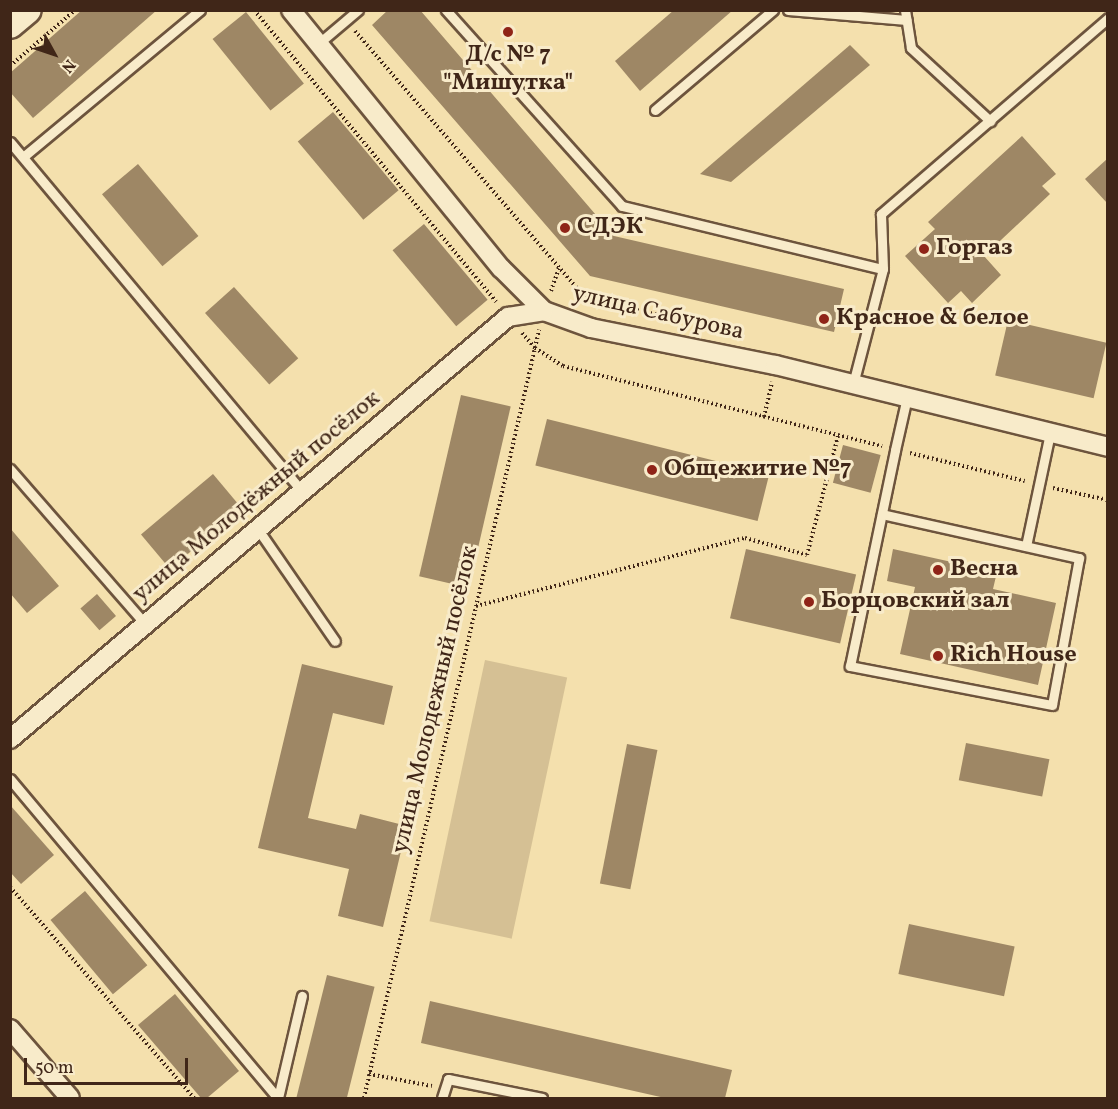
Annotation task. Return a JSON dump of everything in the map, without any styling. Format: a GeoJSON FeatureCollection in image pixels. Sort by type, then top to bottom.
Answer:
{"type":"FeatureCollection","features":[{"type":"Feature","properties":{"kind":"street"},"geometry":{"type":"LineString","coordinates":[[10,25],[28,10]]}},
{"type":"Feature","properties":{"kind":"street","name":"улица Сабурова"},"geometry":{"type":"LineString","coordinates":[[291,10],[501,268],[544,310],[591,328],[853,384],[1107,447]]}},
{"type":"Feature","properties":{"kind":"street","name":"улица Молодёжный посёлок"},"geometry":{"type":"LineString","coordinates":[[10,739],[301,490],[508,317],[544,310]]}},
{"type":"Feature","properties":{"kind":"street"},"geometry":{"type":"LineString","coordinates":[[10,1029],[70,1098]]}},
{"type":"Feature","properties":{"kind":"lane"},"geometry":{"type":"LineString","coordinates":[[23,157],[200,10]]}},
{"type":"Feature","properties":{"kind":"lane"},"geometry":{"type":"LineString","coordinates":[[319,43],[358,10]]}},
{"type":"Feature","properties":{"kind":"lane"},"geometry":{"type":"LineString","coordinates":[[446,10],[622,206],[883,269]]}},
{"type":"Feature","properties":{"kind":"lane"},"geometry":{"type":"LineString","coordinates":[[655,110],[773,10]]}},
{"type":"Feature","properties":{"kind":"lane"},"geometry":{"type":"LineString","coordinates":[[788,10],[906,15],[911,48],[990,121]]}},
{"type":"Feature","properties":{"kind":"lane"},"geometry":{"type":"LineString","coordinates":[[853,384],[883,269],[881,214],[1107,18]]}},
{"type":"Feature","properties":{"kind":"lane"},"geometry":{"type":"LineString","coordinates":[[10,142],[301,490]]}},
{"type":"Feature","properties":{"kind":"lane"},"geometry":{"type":"LineString","coordinates":[[882,514],[1079,558],[1052,705],[850,666],[882,514],[908,397]]}},
{"type":"Feature","properties":{"kind":"lane"},"geometry":{"type":"LineString","coordinates":[[1026,546],[1050,433]]}},
{"type":"Feature","properties":{"kind":"lane"},"geometry":{"type":"LineString","coordinates":[[10,470],[145,624]]}},
{"type":"Feature","properties":{"kind":"lane"},"geometry":{"type":"LineString","coordinates":[[257,528],[335,641]]}},
{"type":"Feature","properties":{"kind":"lane"},"geometry":{"type":"LineString","coordinates":[[10,779],[278,1098]]}},
{"type":"Feature","properties":{"kind":"lane"},"geometry":{"type":"LineString","coordinates":[[278,1098],[302,996]]}},
{"type":"Feature","properties":{"kind":"lane"},"geometry":{"type":"LineString","coordinates":[[442,1098],[448,1079],[542,1098]]}},
{"type":"Feature","properties":{"kind":"path"},"geometry":{"type":"LineString","coordinates":[[10,66],[75,10]]}},
{"type":"Feature","properties":{"kind":"path"},"geometry":{"type":"LineString","coordinates":[[345,21],[585,297],[746,337]]}},
{"type":"Feature","properties":{"kind":"path","name":"улица Молодежный посёлок"},"geometry":{"type":"LineString","coordinates":[[364,1098],[544,310]]}},
{"type":"Feature","properties":{"kind":"path"},"geometry":{"type":"LineString","coordinates":[[476,606],[745,538],[807,555],[838,436]]}},
{"type":"Feature","properties":{"kind":"path"},"geometry":{"type":"LineString","coordinates":[[10,887],[194,1098]]}},
{"type":"Feature","properties":{"kind":"shaded area"},"geometry":{"type":"Polygon","coordinates":[[[485,660],[567,677],[512,939],[429,921],[485,660]]]}},
{"type":"Feature","properties":{"kind":"building"},"geometry":{"type":"Polygon","coordinates":[[[82,10],[157,10],[33,118],[10,92],[10,73],[82,10]]]}},
{"type":"Feature","properties":{"kind":"building"},"geometry":{"type":"Polygon","coordinates":[[[388,10],[420,10],[614,236],[844,289],[834,332],[590,276],[372,25],[388,10]]]}},
{"type":"Feature","properties":{"kind":"building"},"geometry":{"type":"Polygon","coordinates":[[[674,10],[733,10],[640,91],[615,61],[674,10]]]}},
{"type":"Feature","properties":{"kind":"building"},"geometry":{"type":"Polygon","coordinates":[[[246,12],[304,83],[270,111],[213,39],[246,12]]]}},
{"type":"Feature","properties":{"kind":"building"},"geometry":{"type":"Polygon","coordinates":[[[850,45],[870,65],[731,182],[700,174],[850,45]]]}},
{"type":"Feature","properties":{"kind":"building"},"geometry":{"type":"Polygon","coordinates":[[[333,112],[399,190],[363,220],[298,142],[333,112]]]}},
{"type":"Feature","properties":{"kind":"building"},"geometry":{"type":"Polygon","coordinates":[[[1022,136],[1056,174],[1042,186],[1050,194],[984,256],[1001,275],[972,303],[961,291],[948,303],[905,256],[935,229],[928,222],[1022,136]]]}},
{"type":"Feature","properties":{"kind":"building"},"geometry":{"type":"Polygon","coordinates":[[[1107,159],[1107,203],[1085,179],[1107,159]]]}},
{"type":"Feature","properties":{"kind":"building"},"geometry":{"type":"Polygon","coordinates":[[[138,164],[198,236],[162,266],[102,194],[138,164]]]}},
{"type":"Feature","properties":{"kind":"building"},"geometry":{"type":"Polygon","coordinates":[[[424,224],[488,300],[456,326],[393,250],[424,224]]]}},
{"type":"Feature","properties":{"kind":"building"},"geometry":{"type":"Polygon","coordinates":[[[234,287],[298,358],[269,384],[205,313],[234,287]]]}},
{"type":"Feature","properties":{"kind":"building"},"geometry":{"type":"Polygon","coordinates":[[[1008,320],[1106,343],[1094,398],[995,376],[1008,320]]]}},
{"type":"Feature","properties":{"kind":"building"},"geometry":{"type":"Polygon","coordinates":[[[461,395],[511,406],[469,588],[419,576],[461,395]]]}},
{"type":"Feature","properties":{"kind":"building","name":"Общежитие №7"},"geometry":{"type":"Polygon","coordinates":[[[547,419],[769,474],[758,521],[535,466],[547,419]]]}},
{"type":"Feature","properties":{"kind":"building"},"geometry":{"type":"Polygon","coordinates":[[[843,445],[881,455],[871,493],[833,483],[843,445]]]}},
{"type":"Feature","properties":{"kind":"building"},"geometry":{"type":"Polygon","coordinates":[[[213,474],[242,508],[170,569],[141,534],[213,474]]]}},
{"type":"Feature","properties":{"kind":"building"},"geometry":{"type":"Polygon","coordinates":[[[10,528],[59,586],[27,613],[10,593],[10,528]]]}},
{"type":"Feature","properties":{"kind":"building"},"geometry":{"type":"Polygon","coordinates":[[[746,549],[856,574],[840,644],[730,618],[746,549]]]}},
{"type":"Feature","properties":{"kind":"building"},"geometry":{"type":"Polygon","coordinates":[[[893,549],[997,572],[993,589],[1056,603],[1038,685],[900,654],[915,587],[887,581],[893,549]]]}},
{"type":"Feature","properties":{"kind":"building"},"geometry":{"type":"Polygon","coordinates":[[[97,594],[116,616],[99,630],[80,608],[97,594]]]}},
{"type":"Feature","properties":{"kind":"building"},"geometry":{"type":"Polygon","coordinates":[[[302,664],[393,686],[384,725],[333,713],[308,818],[356,829],[360,814],[407,826],[383,927],[338,916],[349,869],[258,848],[302,664]]]}},
{"type":"Feature","properties":{"kind":"building"},"geometry":{"type":"Polygon","coordinates":[[[966,743],[1049,759],[1042,797],[959,780],[966,743]]]}},
{"type":"Feature","properties":{"kind":"building"},"geometry":{"type":"Polygon","coordinates":[[[627,744],[657,750],[630,889],[600,883],[627,744]]]}},
{"type":"Feature","properties":{"kind":"building"},"geometry":{"type":"Polygon","coordinates":[[[10,805],[54,855],[21,884],[10,872],[10,805]]]}},
{"type":"Feature","properties":{"kind":"building"},"geometry":{"type":"Polygon","coordinates":[[[85,891],[147,965],[113,994],[51,920],[85,891]]]}},
{"type":"Feature","properties":{"kind":"building"},"geometry":{"type":"Polygon","coordinates":[[[909,924],[1015,946],[1004,996],[898,974],[909,924]]]}},
{"type":"Feature","properties":{"kind":"building"},"geometry":{"type":"Polygon","coordinates":[[[327,975],[375,987],[347,1098],[296,1098],[327,975]]]}},
{"type":"Feature","properties":{"kind":"building"},"geometry":{"type":"Polygon","coordinates":[[[175,994],[239,1071],[207,1098],[201,1098],[138,1025],[175,994]]]}},
{"type":"Feature","properties":{"kind":"building"},"geometry":{"type":"Polygon","coordinates":[[[430,1001],[732,1070],[725,1098],[665,1098],[421,1043],[430,1001]]]}},
{"type":"Feature","properties":{"kind":"place","name":"Д/с № 7 \"Мишутка\""},"geometry":{"type":"Point","coordinates":[508,32]}},
{"type":"Feature","properties":{"kind":"place","name":"СДЭК"},"geometry":{"type":"Point","coordinates":[565,228]}},
{"type":"Feature","properties":{"kind":"place","name":"Горгаз"},"geometry":{"type":"Point","coordinates":[924,249]}},
{"type":"Feature","properties":{"kind":"place","name":"Красное & белое"},"geometry":{"type":"Point","coordinates":[824,319]}},
{"type":"Feature","properties":{"kind":"place","name":"Общежитие №7"},"geometry":{"type":"Point","coordinates":[652,470]}},
{"type":"Feature","properties":{"kind":"place","name":"Весна"},"geometry":{"type":"Point","coordinates":[938,570]}},
{"type":"Feature","properties":{"kind":"place","name":"Борцовский зал"},"geometry":{"type":"Point","coordinates":[809,602]}},
{"type":"Feature","properties":{"kind":"place","name":"Rich House"},"geometry":{"type":"Point","coordinates":[938,656]}}]}
